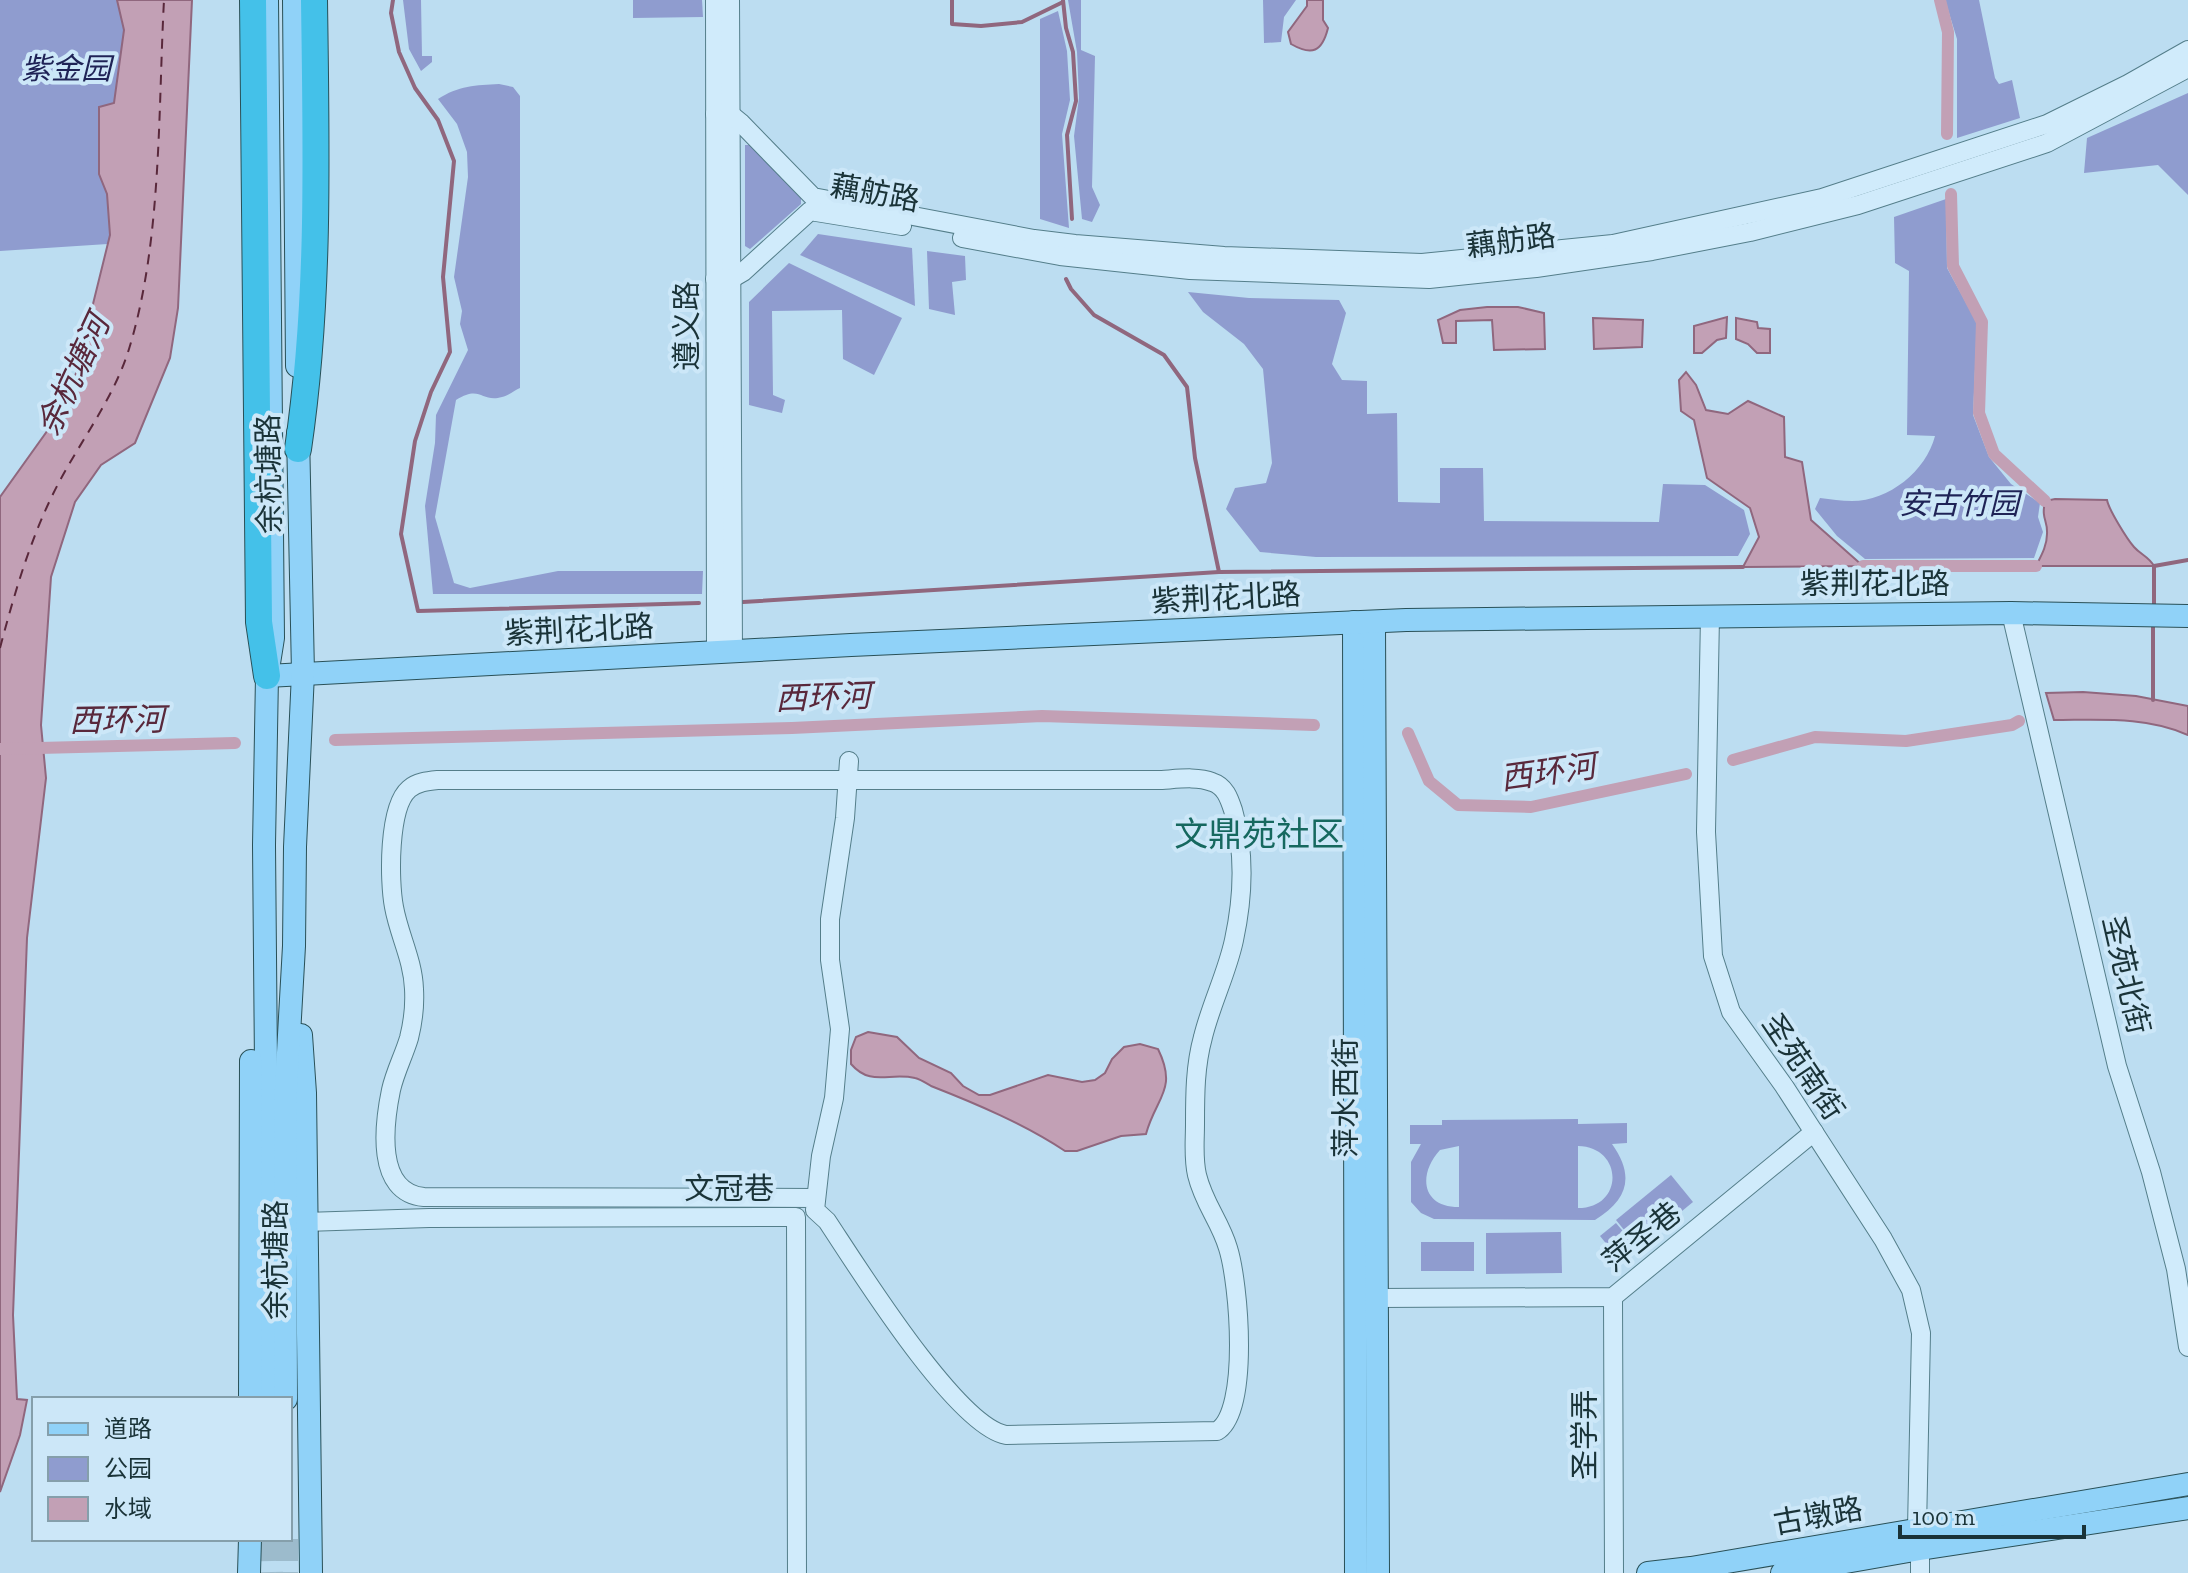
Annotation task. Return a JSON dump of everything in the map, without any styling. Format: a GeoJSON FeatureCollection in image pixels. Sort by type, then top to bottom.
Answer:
{"type":"FeatureCollection","features":[{"type":"Feature","properties":{"kind":"highway"},"geometry":{"type":"LineString","coordinates":[[253,0],[259,622],[267,676]]}},
{"type":"Feature","properties":{"kind":"highway"},"geometry":{"type":"LineString","coordinates":[[298,449],[309,373],[316,249],[314,0]]}},
{"type":"Feature","properties":{"kind":"main road","name":"余杭塘路"},"geometry":{"type":"LineString","coordinates":[[267,0],[273,638],[267,676],[264,845],[269,1397]]}},
{"type":"Feature","properties":{"kind":"main road","name":"余杭塘路"},"geometry":{"type":"LineString","coordinates":[[286,1397],[285,1106],[303,673],[294,0]]}},
{"type":"Feature","properties":{"kind":"main road","name":"紫荆花北路"},"geometry":{"type":"LineString","coordinates":[[267,676],[1364,622],[2011,613],[2188,616]]}},
{"type":"Feature","properties":{"kind":"main road","name":"萍水西街"},"geometry":{"type":"LineString","coordinates":[[1356,1573],[1364,622]]}},
{"type":"Feature","properties":{"kind":"main road","name":"萍水西街"},"geometry":{"type":"LineString","coordinates":[[1365,763],[1377,1298],[1378,1573]]}},
{"type":"Feature","properties":{"kind":"main road","name":"余杭塘路"},"geometry":{"type":"LineString","coordinates":[[250,1397],[251,1039],[266,945]]}},
{"type":"Feature","properties":{"kind":"main road","name":"余杭塘路"},"geometry":{"type":"LineString","coordinates":[[294,946],[305,1093],[311,1573]]}},
{"type":"Feature","properties":{"kind":"main road","name":"古墩路"},"geometry":{"type":"LineString","coordinates":[[1782,1573],[1918,1539],[2188,1484]]}},
{"type":"Feature","properties":{"kind":"main road","name":"古墩路"},"geometry":{"type":"LineString","coordinates":[[1648,1573],[2188,1508]]}},
{"type":"Feature","properties":{"kind":"main road"},"geometry":{"type":"LineString","coordinates":[[249,1573],[250,1541]]}},
{"type":"Feature","properties":{"kind":"street","name":"遵义路"},"geometry":{"type":"LineString","coordinates":[[715,0],[723,114]]}},
{"type":"Feature","properties":{"kind":"street","name":"遵义路"},"geometry":{"type":"LineString","coordinates":[[725,653],[723,114],[730,0]]}},
{"type":"Feature","properties":{"kind":"street","name":"藕舫路"},"geometry":{"type":"LineString","coordinates":[[812,204],[1034,239],[1224,256],[1422,263],[1613,244],[1822,198],[1914,169],[2047,124],[2188,50]]}},
{"type":"Feature","properties":{"kind":"street","name":"藕舫路"},"geometry":{"type":"LineString","coordinates":[[812,204],[1034,253],[1115,264],[1429,279],[1536,268],[1652,251],[1750,232],[1858,205],[2047,143],[2188,68]]}},
{"type":"Feature","properties":{"kind":"street"},"geometry":{"type":"LineString","coordinates":[[723,114],[762,142],[812,204],[743,272],[723,279]]}},
{"type":"Feature","properties":{"kind":"street","name":"圣苑北街"},"geometry":{"type":"LineString","coordinates":[[2011,613],[2117,1066],[2151,1172],[2176,1269],[2188,1347]]}},
{"type":"Feature","properties":{"kind":"street","name":"圣苑南街"},"geometry":{"type":"LineString","coordinates":[[1710,616],[1706,832],[1713,956],[1731,1012],[1814,1132],[1883,1239],[1911,1290],[1921,1333],[1920,1573]]}},
{"type":"Feature","properties":{"kind":"street"},"geometry":{"type":"LineString","coordinates":[[816,1198],[424,1197],[404,1192],[395,1184],[385,1141],[392,1089],[414,1012],[414,989],[407,945],[394,908],[391,878],[398,809],[410,788],[427,781],[847,781],[1200,779],[1213,782],[1225,790],[1238,830],[1242,879],[1234,941],[1201,1042],[1195,1082],[1195,1164],[1202,1196],[1223,1231],[1235,1286],[1238,1360],[1230,1417],[1225,1426],[1217,1431],[995,1434],[973,1418],[886,1312],[827,1221],[815,1210],[821,1156],[834,1098],[840,1029],[830,960],[830,919],[845,818],[847,781],[849,761]]}},
{"type":"Feature","properties":{"kind":"street","name":"萍圣巷"},"geometry":{"type":"LineString","coordinates":[[1377,1298],[1613,1297],[1814,1132]]}},
{"type":"Feature","properties":{"kind":"street","name":"文冠巷"},"geometry":{"type":"LineString","coordinates":[[305,1222],[429,1218],[796,1217],[797,1573]]}},
{"type":"Feature","properties":{"kind":"street","name":"圣学弄"},"geometry":{"type":"LineString","coordinates":[[1613,1297],[1614,1573]]}},
{"type":"Feature","properties":{"kind":"green space","name":"紫金园"},"geometry":{"type":"Polygon","coordinates":[[[0,0],[137,0],[123,243],[0,251],[0,0]]]}},
{"type":"Feature","properties":{"kind":"green space"},"geometry":{"type":"Polygon","coordinates":[[[403,0],[421,0],[422,56],[432,56],[432,62],[421,71],[409,49],[403,0]]]}},
{"type":"Feature","properties":{"kind":"green space"},"geometry":{"type":"Polygon","coordinates":[[[633,0],[702,0],[703,17],[633,18],[633,0]]]}},
{"type":"Feature","properties":{"kind":"green space"},"geometry":{"type":"Polygon","coordinates":[[[1068,0],[1081,0],[1081,50],[1095,56],[1092,187],[1100,205],[1092,222],[1082,219],[1074,136],[1079,98],[1077,52],[1068,0]]]}},
{"type":"Feature","properties":{"kind":"green space"},"geometry":{"type":"Polygon","coordinates":[[[1263,0],[1296,0],[1284,17],[1281,42],[1264,43],[1263,0]]]}},
{"type":"Feature","properties":{"kind":"green space"},"geometry":{"type":"Polygon","coordinates":[[[1945,0],[1979,0],[1995,78],[1999,84],[2012,80],[2020,118],[1957,138],[1957,39],[1945,0]]]}},
{"type":"Feature","properties":{"kind":"green space"},"geometry":{"type":"Polygon","coordinates":[[[1058,11],[1067,51],[1070,100],[1062,134],[1069,228],[1040,219],[1040,19],[1058,11]]]}},
{"type":"Feature","properties":{"kind":"green space"},"geometry":{"type":"Polygon","coordinates":[[[499,84],[513,87],[520,96],[520,388],[502,397],[471,394],[456,400],[435,517],[454,583],[470,588],[558,571],[703,571],[702,594],[433,594],[425,506],[436,415],[468,350],[460,324],[462,311],[454,277],[468,177],[467,152],[457,124],[438,99],[460,89],[499,84]]]}},
{"type":"Feature","properties":{"kind":"green space"},"geometry":{"type":"Polygon","coordinates":[[[2188,93],[2188,195],[2158,165],[2084,173],[2087,138],[2188,93]]]}},
{"type":"Feature","properties":{"kind":"green space"},"geometry":{"type":"Polygon","coordinates":[[[745,145],[754,145],[801,196],[801,204],[750,249],[745,246],[745,145]]]}},
{"type":"Feature","properties":{"kind":"green space","name":"安古竹园"},"geometry":{"type":"Polygon","coordinates":[[[1946,199],[1947,268],[1977,323],[1973,415],[1989,457],[2011,484],[2040,503],[2038,517],[2043,532],[2034,558],[1865,559],[1837,536],[1815,509],[1820,498],[1866,500],[1892,490],[1915,472],[1930,449],[1935,436],[1907,435],[1909,271],[1895,263],[1894,217],[1946,199]]]}},
{"type":"Feature","properties":{"kind":"green space"},"geometry":{"type":"Polygon","coordinates":[[[818,234],[912,248],[915,306],[800,255],[818,234]]]}},
{"type":"Feature","properties":{"kind":"green space"},"geometry":{"type":"Polygon","coordinates":[[[927,251],[965,256],[966,280],[952,282],[955,315],[929,309],[927,251]]]}},
{"type":"Feature","properties":{"kind":"green space"},"geometry":{"type":"Polygon","coordinates":[[[789,263],[902,318],[874,375],[843,359],[842,310],[772,311],[773,395],[785,400],[782,413],[749,405],[749,302],[789,263]]]}},
{"type":"Feature","properties":{"kind":"green space"},"geometry":{"type":"Polygon","coordinates":[[[1188,292],[1249,298],[1339,300],[1346,313],[1332,364],[1342,380],[1367,381],[1367,414],[1397,413],[1398,502],[1440,503],[1440,468],[1483,468],[1484,521],[1659,522],[1663,484],[1705,485],[1744,510],[1750,534],[1738,556],[1316,557],[1260,552],[1226,509],[1235,488],[1266,483],[1272,463],[1263,369],[1244,344],[1203,312],[1188,292]]]}},
{"type":"Feature","properties":{"kind":"green space"},"geometry":{"type":"Polygon","coordinates":[[[1578,1119],[1578,1124],[1627,1123],[1627,1143],[1612,1144],[1624,1167],[1621,1196],[1595,1220],[1434,1219],[1421,1213],[1411,1202],[1411,1162],[1421,1144],[1410,1144],[1410,1125],[1442,1125],[1442,1120],[1578,1119]],[[1459,1146],[1440,1150],[1428,1169],[1426,1179],[1430,1195],[1446,1206],[1459,1207],[1459,1146]],[[1578,1146],[1578,1208],[1593,1205],[1604,1198],[1610,1189],[1612,1177],[1604,1156],[1593,1149],[1578,1146]]]}},
{"type":"Feature","properties":{"kind":"green space"},"geometry":{"type":"Polygon","coordinates":[[[1671,1175],[1693,1202],[1638,1247],[1616,1220],[1671,1175]]]}},
{"type":"Feature","properties":{"kind":"green space"},"geometry":{"type":"Polygon","coordinates":[[[1616,1223],[1637,1248],[1621,1262],[1600,1236],[1616,1223]]]}},
{"type":"Feature","properties":{"kind":"green space"},"geometry":{"type":"Polygon","coordinates":[[[1561,1232],[1562,1273],[1486,1274],[1486,1233],[1561,1232]]]}},
{"type":"Feature","properties":{"kind":"green space"},"geometry":{"type":"Polygon","coordinates":[[[1421,1242],[1474,1242],[1474,1271],[1421,1271],[1421,1242]]]}},
{"type":"Feature","properties":{"kind":"water"},"geometry":{"type":"Polygon","coordinates":[[[117,0],[192,0],[178,308],[170,358],[135,443],[101,465],[75,502],[51,577],[41,725],[46,778],[27,938],[13,1315],[17,1399],[27,1400],[20,1435],[0,1492],[0,497],[60,413],[75,377],[110,235],[107,194],[99,174],[99,107],[114,103],[124,30],[117,0]]]}},
{"type":"Feature","properties":{"kind":"water"},"geometry":{"type":"Polygon","coordinates":[[[1307,0],[1323,0],[1323,20],[1328,28],[1323,42],[1310,51],[1291,44],[1288,32],[1307,6],[1307,0]]]}},
{"type":"Feature","properties":{"kind":"water"},"geometry":{"type":"Polygon","coordinates":[[[1518,307],[1544,313],[1545,349],[1494,350],[1492,320],[1456,321],[1456,343],[1443,343],[1438,320],[1460,310],[1518,307]]]}},
{"type":"Feature","properties":{"kind":"water"},"geometry":{"type":"Polygon","coordinates":[[[1727,317],[1726,338],[1717,340],[1702,353],[1694,353],[1694,326],[1727,317]]]}},
{"type":"Feature","properties":{"kind":"water"},"geometry":{"type":"Polygon","coordinates":[[[1593,318],[1643,320],[1642,347],[1594,349],[1593,318]]]}},
{"type":"Feature","properties":{"kind":"water"},"geometry":{"type":"Polygon","coordinates":[[[1736,318],[1757,322],[1758,328],[1770,329],[1770,353],[1757,353],[1748,344],[1736,339],[1736,318]]]}},
{"type":"Feature","properties":{"kind":"water"},"geometry":{"type":"Polygon","coordinates":[[[1686,372],[1696,385],[1706,410],[1728,414],[1748,401],[1784,417],[1785,457],[1802,462],[1811,520],[1863,566],[1743,567],[1759,537],[1750,508],[1707,478],[1694,420],[1681,411],[1679,380],[1686,372]]]}},
{"type":"Feature","properties":{"kind":"water"},"geometry":{"type":"Polygon","coordinates":[[[2107,500],[2131,543],[2154,566],[2036,566],[2047,538],[2045,501],[2107,500]]]}},
{"type":"Feature","properties":{"kind":"water"},"geometry":{"type":"Polygon","coordinates":[[[2046,693],[2136,696],[2188,706],[2188,735],[2139,722],[2054,720],[2046,693]]]}},
{"type":"Feature","properties":{"kind":"water"},"geometry":{"type":"Polygon","coordinates":[[[868,1032],[897,1037],[919,1058],[951,1073],[963,1086],[979,1095],[990,1095],[1048,1075],[1082,1082],[1095,1080],[1105,1073],[1112,1059],[1124,1047],[1140,1044],[1158,1049],[1164,1063],[1166,1084],[1146,1134],[1121,1136],[1077,1151],[1065,1151],[1017,1123],[919,1079],[873,1077],[858,1071],[851,1064],[851,1050],[856,1037],[868,1032]]]}},
{"type":"Feature","properties":{"kind":"waterway"},"geometry":{"type":"LineString","coordinates":[[393,0],[391,13],[399,52],[415,88],[438,120],[454,161],[443,277],[450,352],[431,392],[415,441],[401,534],[418,611],[699,603]]}},
{"type":"Feature","properties":{"kind":"waterway"},"geometry":{"type":"LineString","coordinates":[[952,0],[952,24],[981,26],[1022,22],[1063,2]]}},
{"type":"Feature","properties":{"kind":"waterway"},"geometry":{"type":"LineString","coordinates":[[1063,0],[1073,52],[1076,101],[1067,135],[1072,219]]}},
{"type":"Feature","properties":{"kind":"waterway"},"geometry":{"type":"LineString","coordinates":[[1940,0],[1948,32],[1947,134]]}},
{"type":"Feature","properties":{"kind":"waterway"},"geometry":{"type":"LineString","coordinates":[[1951,194],[1953,266],[1982,322],[1979,413],[1994,454],[2045,501]]}},
{"type":"Feature","properties":{"kind":"waterway"},"geometry":{"type":"LineString","coordinates":[[1066,279],[1094,315],[1164,355],[1187,387],[1195,458],[1219,572]]}},
{"type":"Feature","properties":{"kind":"waterway"},"geometry":{"type":"LineString","coordinates":[[2154,604],[2154,566],[2188,560]]}},
{"type":"Feature","properties":{"kind":"waterway"},"geometry":{"type":"LineString","coordinates":[[1863,566],[2036,566]]}},
{"type":"Feature","properties":{"kind":"waterway"},"geometry":{"type":"LineString","coordinates":[[743,602],[1219,572],[1743,567]]}},
{"type":"Feature","properties":{"kind":"waterway"},"geometry":{"type":"LineString","coordinates":[[2153,626],[2153,700]]}},
{"type":"Feature","properties":{"kind":"waterway","name":"西环河"},"geometry":{"type":"LineString","coordinates":[[335,740],[792,728],[1042,716],[1314,725]]}},
{"type":"Feature","properties":{"kind":"waterway","name":"西环河"},"geometry":{"type":"LineString","coordinates":[[1733,760],[1815,737],[1906,741],[2012,725],[2019,721]]}},
{"type":"Feature","properties":{"kind":"waterway","name":"西环河"},"geometry":{"type":"LineString","coordinates":[[1408,733],[1429,781],[1458,805],[1531,807],[1686,774]]}},
{"type":"Feature","properties":{"kind":"waterway","name":"西环河"},"geometry":{"type":"LineString","coordinates":[[0,749],[235,743]]}},
{"type":"Feature","properties":{"kind":"ferry route"},"geometry":{"type":"LineString","coordinates":[[0,648],[37,531],[62,476],[114,387],[140,308],[148,265],[157,176],[164,0]]}},
{"type":"Feature","properties":{"kind":"tunnel"},"geometry":{"type":"LineString","coordinates":[[271,1541],[272,1573]]}},
{"type":"Feature","properties":{"kind":"tunnel"},"geometry":{"type":"LineString","coordinates":[[287,1541],[287,1573]]}},
{"type":"Feature","properties":{"kind":"district","name":"文鼎苑社区"},"geometry":{"type":"Point","coordinates":[1259,834]}},
{"type":"Feature","properties":{"kind":"water label","name":"余杭塘河"},"geometry":{"type":"Point","coordinates":[73,375]}}]}
